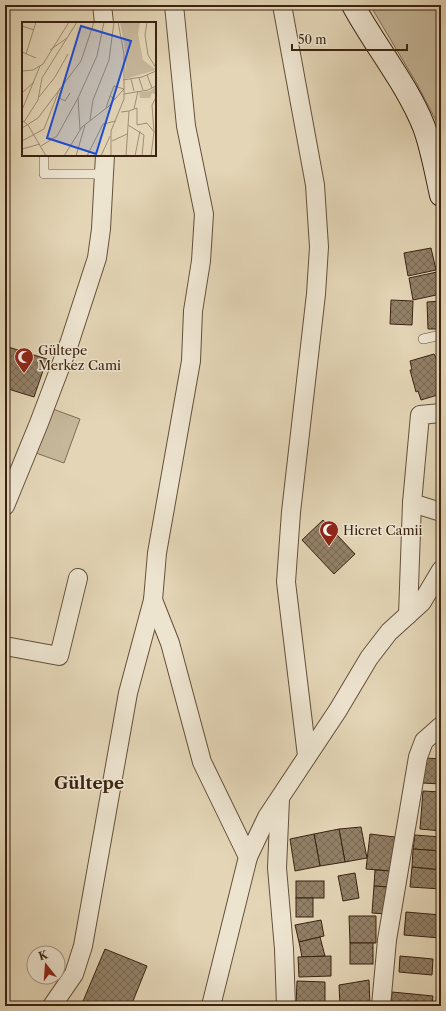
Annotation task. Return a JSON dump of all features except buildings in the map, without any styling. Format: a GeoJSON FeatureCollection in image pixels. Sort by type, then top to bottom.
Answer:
{"type":"FeatureCollection","features":[{"type":"Feature","properties":{"kind":"main road"},"geometry":{"type":"LineString","coordinates":[[353,5],[420,118],[428,140],[441,195]]}},
{"type":"Feature","properties":{"kind":"street"},"geometry":{"type":"LineString","coordinates":[[102,5],[104,22]]}},
{"type":"Feature","properties":{"kind":"street"},"geometry":{"type":"LineString","coordinates":[[52,1006],[74,974],[83,946],[128,693],[153,600],[157,553],[191,361],[193,311],[201,261],[204,214],[186,126],[174,5]]}},
{"type":"Feature","properties":{"kind":"street"},"geometry":{"type":"LineString","coordinates":[[282,5],[316,185],[318,212],[316,294],[291,512],[286,582],[307,756]]}},
{"type":"Feature","properties":{"kind":"street"},"geometry":{"type":"LineString","coordinates":[[5,506],[42,416],[94,265],[101,229],[105,156]]}},
{"type":"Feature","properties":{"kind":"street"},"geometry":{"type":"LineString","coordinates":[[408,615],[412,503],[420,415],[441,413]]}},
{"type":"Feature","properties":{"kind":"street"},"geometry":{"type":"LineString","coordinates":[[412,503],[441,512]]}},
{"type":"Feature","properties":{"kind":"street"},"geometry":{"type":"LineString","coordinates":[[211,1006],[248,858],[267,817],[379,644],[429,592],[441,570]]}},
{"type":"Feature","properties":{"kind":"street"},"geometry":{"type":"LineString","coordinates":[[5,646],[59,656],[78,578]]}},
{"type":"Feature","properties":{"kind":"street"},"geometry":{"type":"LineString","coordinates":[[153,600],[170,643],[202,762],[248,858]]}},
{"type":"Feature","properties":{"kind":"street"},"geometry":{"type":"LineString","coordinates":[[381,1006],[387,940],[418,757],[424,741],[441,726]]}},
{"type":"Feature","properties":{"kind":"street"},"geometry":{"type":"LineString","coordinates":[[280,798],[277,868],[284,949],[286,1006]]}},
{"type":"Feature","properties":{"kind":"lane"},"geometry":{"type":"LineString","coordinates":[[44,156],[44,174],[104,174]]}},
{"type":"Feature","properties":{"kind":"lane"},"geometry":{"type":"LineString","coordinates":[[423,340],[441,335]]}},
{"type":"Feature","properties":{"kind":"shaded area"},"geometry":{"type":"Polygon","coordinates":[[[370,5],[441,5],[441,130],[417,84],[370,5]]]}},
{"type":"Feature","properties":{"kind":"shaded area"},"geometry":{"type":"Polygon","coordinates":[[[53,409],[80,419],[64,463],[36,453],[53,409]]]}},
{"type":"Feature","properties":{"kind":"place","name":"Gültepe Merkez Cami"},"geometry":{"type":"Point","coordinates":[24,374]}},
{"type":"Feature","properties":{"kind":"place","name":"Hicret Camii"},"geometry":{"type":"Point","coordinates":[329,547]}},
{"type":"Feature","properties":{"kind":"district","name":"Gültepe"},"geometry":{"type":"Point","coordinates":[89,783]}}]}
